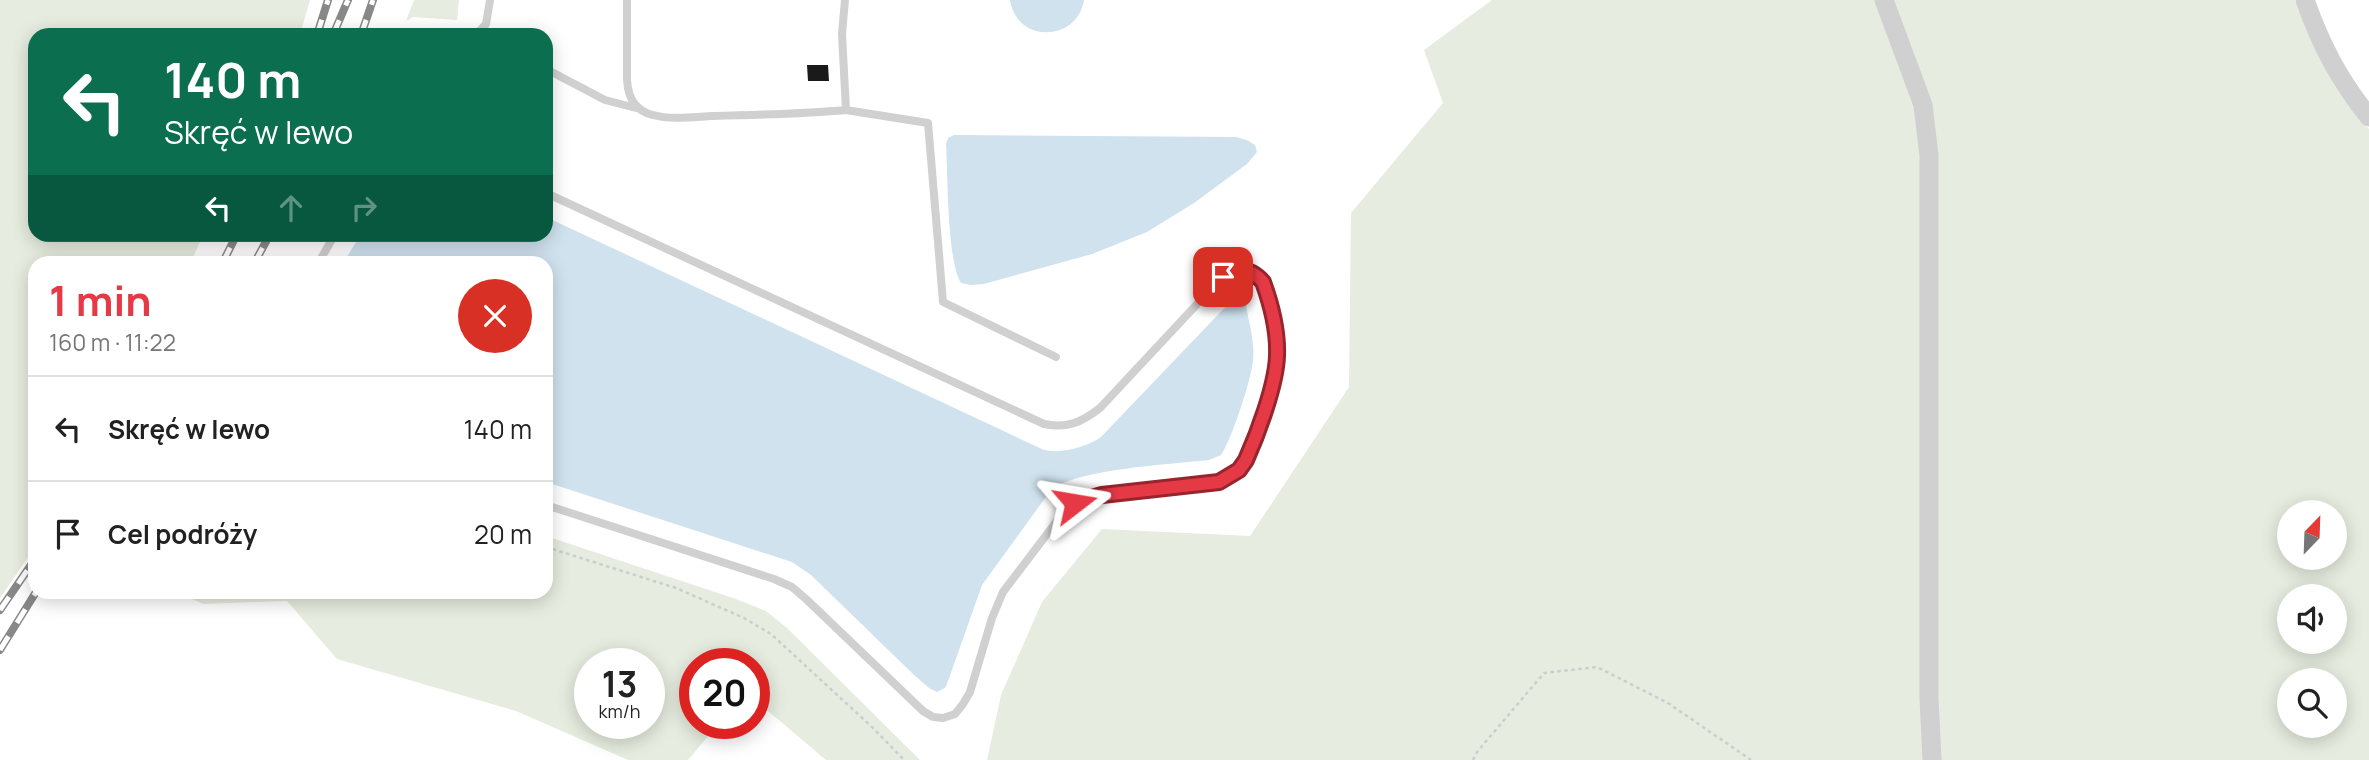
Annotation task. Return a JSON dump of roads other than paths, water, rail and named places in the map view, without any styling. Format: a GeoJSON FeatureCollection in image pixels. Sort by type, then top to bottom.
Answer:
{"type":"FeatureCollection","features":[{"type":"Feature","properties":{"kind":"street"},"geometry":{"type":"LineString","coordinates":[[1884,0],[1923,105],[1929,155],[1929,698],[1932,760]]}},
{"type":"Feature","properties":{"kind":"street"},"geometry":{"type":"LineString","coordinates":[[2305,0],[2330,60],[2347,90],[2369,117]]}},
{"type":"Feature","properties":{"kind":"lane"},"geometry":{"type":"LineString","coordinates":[[482,28],[486,24],[490,0]]}},
{"type":"Feature","properties":{"kind":"lane"},"geometry":{"type":"LineString","coordinates":[[627,0],[627,91],[631,102],[653,116],[846,110],[928,123],[943,302],[1056,357]]}},
{"type":"Feature","properties":{"kind":"lane"},"geometry":{"type":"LineString","coordinates":[[845,0],[842,34],[846,110]]}},
{"type":"Feature","properties":{"kind":"lane"},"geometry":{"type":"LineString","coordinates":[[553,73],[606,100],[640,109]]}},
{"type":"Feature","properties":{"kind":"lane"},"geometry":{"type":"LineString","coordinates":[[553,196],[1044,424],[1056,427],[1080,422],[1100,408],[1214,286],[1234,271],[1246,270],[1256,274],[1263,282],[1277,346],[1277,359],[1272,384],[1251,449],[1239,470],[1230,477],[1204,484],[1087,499],[1075,503],[1059,517],[1003,592],[992,618],[970,692],[955,714],[943,718],[933,717],[911,702],[792,587],[752,571],[553,507]]}},
{"type":"Feature","properties":{"kind":"water"},"geometry":{"type":"Polygon","coordinates":[[[1010,0],[1084,0],[1079,14],[1070,24],[1047,32],[1034,30],[1023,24],[1015,14],[1010,0]]]}},
{"type":"Feature","properties":{"kind":"water"},"geometry":{"type":"Polygon","coordinates":[[[954,135],[1236,137],[1255,145],[1257,152],[1247,164],[1194,203],[1147,232],[1092,254],[984,284],[971,285],[961,283],[953,256],[946,144],[948,138],[954,135]]]}},
{"type":"Feature","properties":{"kind":"water"},"geometry":{"type":"Polygon","coordinates":[[[553,220],[1044,450],[1074,449],[1101,437],[1232,300],[1239,296],[1246,305],[1251,333],[1252,369],[1235,424],[1221,455],[1209,460],[1103,472],[1064,483],[1051,490],[982,585],[947,684],[937,692],[913,674],[811,575],[792,562],[553,484],[553,256],[348,256],[356,242],[553,242],[553,220]]]}},
{"type":"Feature","properties":{"kind":"railway"},"geometry":{"type":"LineString","coordinates":[[319,28],[328,0]]}},
{"type":"Feature","properties":{"kind":"railway"},"geometry":{"type":"LineString","coordinates":[[336,28],[348,0]]}},
{"type":"Feature","properties":{"kind":"railway"},"geometry":{"type":"LineString","coordinates":[[363,28],[373,0]]}},
{"type":"Feature","properties":{"kind":"railway"},"geometry":{"type":"LineString","coordinates":[[226,256],[233,242]]}},
{"type":"Feature","properties":{"kind":"railway"},"geometry":{"type":"LineString","coordinates":[[258,256],[266,242]]}},
{"type":"Feature","properties":{"kind":"railway"},"geometry":{"type":"LineString","coordinates":[[0,610],[28,569]]}},
{"type":"Feature","properties":{"kind":"railway"},"geometry":{"type":"LineString","coordinates":[[0,650],[32,599]]}}]}
